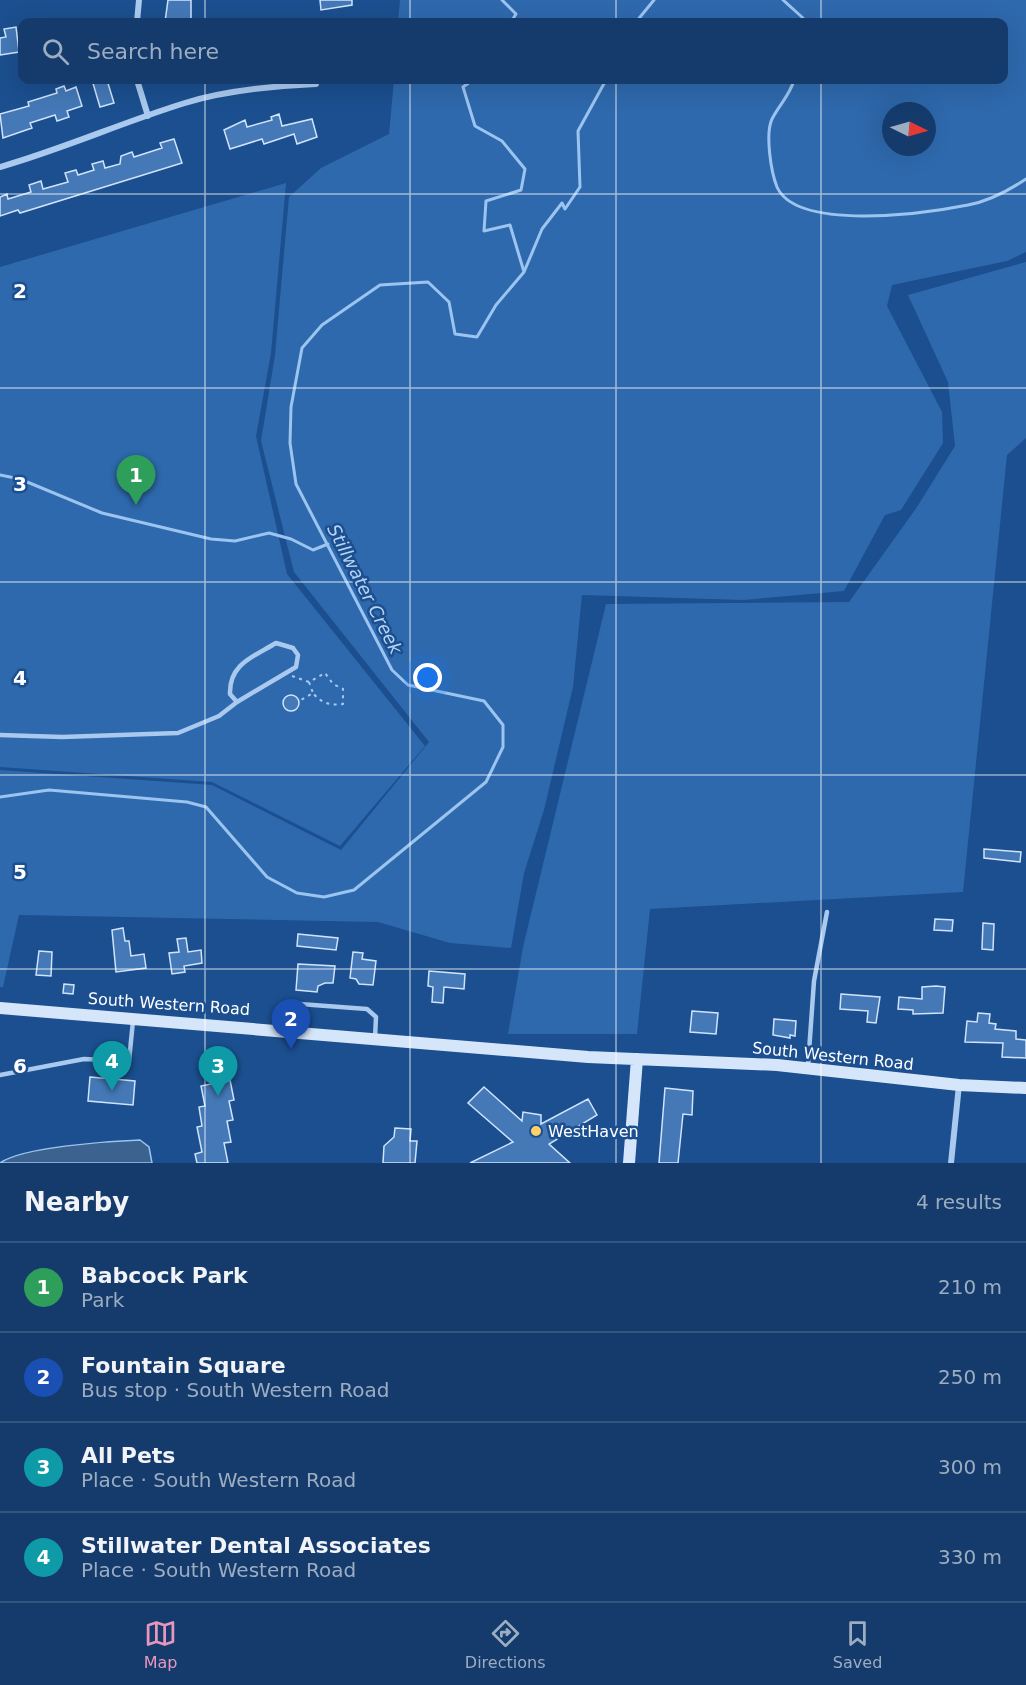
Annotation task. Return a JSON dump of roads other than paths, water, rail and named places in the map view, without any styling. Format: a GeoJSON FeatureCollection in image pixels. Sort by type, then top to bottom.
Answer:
{"type":"FeatureCollection","features":[{"type":"Feature","properties":{"kind":"main road","name":"South Western Road"},"geometry":{"type":"LineString","coordinates":[[0,1008],[277,1029],[442,1045],[807,1068],[959,1085],[1026,1088]]}},
{"type":"Feature","properties":{"kind":"main road"},"geometry":{"type":"LineString","coordinates":[[629,1163],[637,1059]]}},
{"type":"Feature","properties":{"kind":"street"},"geometry":{"type":"LineString","coordinates":[[137,18],[139,0]]}},
{"type":"Feature","properties":{"kind":"street"},"geometry":{"type":"LineString","coordinates":[[138,84],[148,117]]}},
{"type":"Feature","properties":{"kind":"street"},"geometry":{"type":"LineString","coordinates":[[0,167],[52,152],[186,102],[272,86],[316,84]]}},
{"type":"Feature","properties":{"kind":"street"},"geometry":{"type":"LineString","coordinates":[[951,1163],[959,1085]]}},
{"type":"Feature","properties":{"kind":"lane"},"geometry":{"type":"LineString","coordinates":[[0,735],[62,737],[178,733],[219,716],[237,702],[296,667],[298,655],[293,648],[276,644],[241,664],[229,679],[230,694],[237,702]]}},
{"type":"Feature","properties":{"kind":"lane"},"geometry":{"type":"LineString","coordinates":[[807,1068],[814,981],[827,912]]}},
{"type":"Feature","properties":{"kind":"lane"},"geometry":{"type":"LineString","coordinates":[[277,1029],[279,1011],[286,1003],[367,1009],[376,1017],[375,1038]]}},
{"type":"Feature","properties":{"kind":"lane"},"geometry":{"type":"LineString","coordinates":[[0,1076],[84,1059],[129,1061],[133,1018]]}},
{"type":"Feature","properties":{"kind":"waterway"},"geometry":{"type":"LineString","coordinates":[[502,0],[516,14],[514,18]]}},
{"type":"Feature","properties":{"kind":"waterway","name":"Stillwater Creek"},"geometry":{"type":"LineString","coordinates":[[639,18],[654,0]]}},
{"type":"Feature","properties":{"kind":"waterway","name":"Stillwater Creek"},"geometry":{"type":"LineString","coordinates":[[783,0],[803,18]]}},
{"type":"Feature","properties":{"kind":"waterway"},"geometry":{"type":"LineString","coordinates":[[467,84],[463,87],[475,126],[502,141],[525,169],[521,190],[486,201],[484,231],[510,225],[524,272]]}},
{"type":"Feature","properties":{"kind":"waterway","name":"Stillwater Creek"},"geometry":{"type":"LineString","coordinates":[[0,797],[49,790],[187,802],[206,807],[267,877],[297,893],[324,897],[354,890],[486,782],[503,747],[503,725],[484,701],[408,685],[392,670],[296,484],[290,443],[291,407],[302,348],[322,325],[380,285],[428,282],[449,302],[455,334],[477,337],[496,305],[524,272],[542,229],[562,203],[565,209],[580,187],[578,131],[604,84]]}},
{"type":"Feature","properties":{"kind":"waterway","name":"Stillwater Creek"},"geometry":{"type":"LineString","coordinates":[[792,84],[772,119],[769,134],[770,153],[777,187],[789,201],[810,210],[836,215],[865,216],[924,212],[976,203],[1006,191],[1026,179]]}},
{"type":"Feature","properties":{"kind":"waterway"},"geometry":{"type":"LineString","coordinates":[[0,475],[20,479],[102,513],[211,539],[235,541],[269,533],[291,539],[313,550],[328,544]]}},
{"type":"Feature","properties":{"kind":"place","name":"Babcock Park"},"geometry":{"type":"Point","coordinates":[136,505]}},
{"type":"Feature","properties":{"kind":"place","name":"Fountain Square"},"geometry":{"type":"Point","coordinates":[291,1049]}},
{"type":"Feature","properties":{"kind":"place","name":"Stillwater Dental Associates"},"geometry":{"type":"Point","coordinates":[112,1091]}},
{"type":"Feature","properties":{"kind":"place","name":"All Pets"},"geometry":{"type":"Point","coordinates":[218,1096]}},
{"type":"Feature","properties":{"kind":"place","name":"WestHaven"},"geometry":{"type":"Point","coordinates":[536,1131]}}]}
